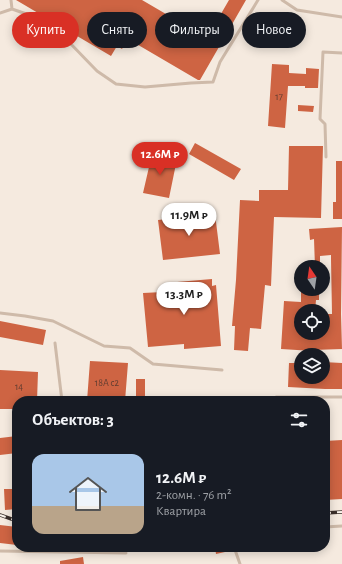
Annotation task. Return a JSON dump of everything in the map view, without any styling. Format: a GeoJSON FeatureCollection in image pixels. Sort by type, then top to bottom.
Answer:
{"type":"FeatureCollection","features":[{"type":"Feature","properties":{"kind":"lane"},"geometry":{"type":"LineString","coordinates":[[11,0],[12,10]]}},
{"type":"Feature","properties":{"kind":"lane"},"geometry":{"type":"LineString","coordinates":[[0,13],[12,10],[38,18],[67,40],[97,70],[116,84],[145,87],[191,82],[213,82],[220,62],[258,0]]}},
{"type":"Feature","properties":{"kind":"lane"},"geometry":{"type":"LineString","coordinates":[[282,0],[297,10],[342,17]]}},
{"type":"Feature","properties":{"kind":"lane"},"geometry":{"type":"LineString","coordinates":[[326,157],[325,124],[320,119],[323,52],[342,53]]}},
{"type":"Feature","properties":{"kind":"lane"},"geometry":{"type":"LineString","coordinates":[[0,313],[53,321],[104,346],[130,348],[153,364],[222,370]]}},
{"type":"Feature","properties":{"kind":"lane"},"geometry":{"type":"LineString","coordinates":[[55,343],[61,396]]}},
{"type":"Feature","properties":{"kind":"lane"},"geometry":{"type":"LineString","coordinates":[[330,397],[342,397]]}},
{"type":"Feature","properties":{"kind":"lane"},"geometry":{"type":"LineString","coordinates":[[330,527],[342,526]]}},
{"type":"Feature","properties":{"kind":"lane"},"geometry":{"type":"LineString","coordinates":[[0,551],[12,551]]}},
{"type":"Feature","properties":{"kind":"lane"},"geometry":{"type":"LineString","coordinates":[[60,552],[126,553]]}},
{"type":"Feature","properties":{"kind":"lane"},"geometry":{"type":"LineString","coordinates":[[236,552],[240,564]]}},
{"type":"Feature","properties":{"kind":"building"},"geometry":{"type":"Polygon","coordinates":[[[16,0],[142,0],[163,12],[155,12],[155,48],[218,48],[200,80],[198,80],[143,48],[147,48],[147,12],[87,12],[87,42],[79,37],[79,12],[36,12],[16,0]]]}},
{"type":"Feature","properties":{"kind":"building"},"geometry":{"type":"Polygon","coordinates":[[[229,0],[246,0],[234,21],[234,12],[222,12],[229,0]]]}},
{"type":"Feature","properties":{"kind":"building"},"geometry":{"type":"Polygon","coordinates":[[[97,48],[116,48],[111,56],[97,48]]]}},
{"type":"Feature","properties":{"kind":"building"},"geometry":{"type":"Polygon","coordinates":[[[272,64],[289,65],[289,73],[306,74],[306,68],[319,69],[318,88],[288,86],[285,128],[268,126],[272,64]]]}},
{"type":"Feature","properties":{"kind":"building"},"geometry":{"type":"Polygon","coordinates":[[[298,105],[314,106],[313,112],[298,111],[298,105]]]}},
{"type":"Feature","properties":{"kind":"building"},"geometry":{"type":"Polygon","coordinates":[[[195,143],[241,169],[234,180],[189,154],[195,143]]]}},
{"type":"Feature","properties":{"kind":"building"},"geometry":{"type":"Polygon","coordinates":[[[289,146],[323,146],[321,218],[274,217],[271,286],[265,285],[261,329],[250,328],[248,351],[234,350],[235,326],[232,326],[240,200],[259,201],[259,190],[288,190],[289,146]]]}},
{"type":"Feature","properties":{"kind":"building"},"geometry":{"type":"Polygon","coordinates":[[[152,154],[177,159],[169,198],[143,193],[152,154]]]}},
{"type":"Feature","properties":{"kind":"building"},"geometry":{"type":"Polygon","coordinates":[[[336,161],[342,161],[342,219],[333,219],[333,202],[336,202],[336,161]]]}},
{"type":"Feature","properties":{"kind":"building"},"geometry":{"type":"Polygon","coordinates":[[[215,214],[220,254],[163,260],[158,220],[215,214]]]}},
{"type":"Feature","properties":{"kind":"building"},"geometry":{"type":"Polygon","coordinates":[[[342,227],[342,349],[281,349],[284,301],[301,302],[301,296],[319,296],[319,300],[316,300],[316,304],[294,304],[294,340],[330,340],[330,314],[332,314],[331,255],[320,256],[320,260],[315,260],[314,239],[310,240],[309,229],[342,227]]]}},
{"type":"Feature","properties":{"kind":"building"},"geometry":{"type":"Polygon","coordinates":[[[212,279],[212,286],[216,285],[221,346],[184,349],[184,344],[148,347],[143,293],[163,292],[162,289],[178,288],[177,282],[212,279]]]}},
{"type":"Feature","properties":{"kind":"building"},"geometry":{"type":"Polygon","coordinates":[[[0,321],[46,330],[43,345],[0,337],[0,321]]]}},
{"type":"Feature","properties":{"kind":"building"},"geometry":{"type":"Polygon","coordinates":[[[90,361],[128,363],[125,396],[87,396],[90,361]]]}},
{"type":"Feature","properties":{"kind":"building"},"geometry":{"type":"Polygon","coordinates":[[[330,362],[342,363],[342,389],[288,387],[289,363],[294,363],[294,384],[330,384],[330,362]]]}},
{"type":"Feature","properties":{"kind":"building"},"geometry":{"type":"Polygon","coordinates":[[[0,370],[38,372],[37,396],[12,396],[12,409],[0,409],[0,370]]]}},
{"type":"Feature","properties":{"kind":"building"},"geometry":{"type":"Polygon","coordinates":[[[136,379],[145,379],[145,396],[136,396],[136,379]]]}},
{"type":"Feature","properties":{"kind":"building"},"geometry":{"type":"Polygon","coordinates":[[[12,437],[12,454],[0,455],[0,438],[12,437]]]}},
{"type":"Feature","properties":{"kind":"building"},"geometry":{"type":"Polygon","coordinates":[[[342,440],[342,499],[330,500],[330,441],[342,440]]]}},
{"type":"Feature","properties":{"kind":"building"},"geometry":{"type":"Polygon","coordinates":[[[4,489],[12,489],[12,509],[5,510],[4,489]]]}},
{"type":"Feature","properties":{"kind":"building"},"geometry":{"type":"Polygon","coordinates":[[[0,525],[12,526],[12,544],[0,543],[0,525]]]}},
{"type":"Feature","properties":{"kind":"building"},"geometry":{"type":"Polygon","coordinates":[[[83,557],[84,564],[60,564],[60,561],[83,557]]]}},
{"type":"Feature","properties":{"kind":"railway"},"geometry":{"type":"LineString","coordinates":[[330,513],[342,512]]}},
{"type":"Feature","properties":{"kind":"railway"},"geometry":{"type":"LineString","coordinates":[[0,515],[12,519]]}}]}
